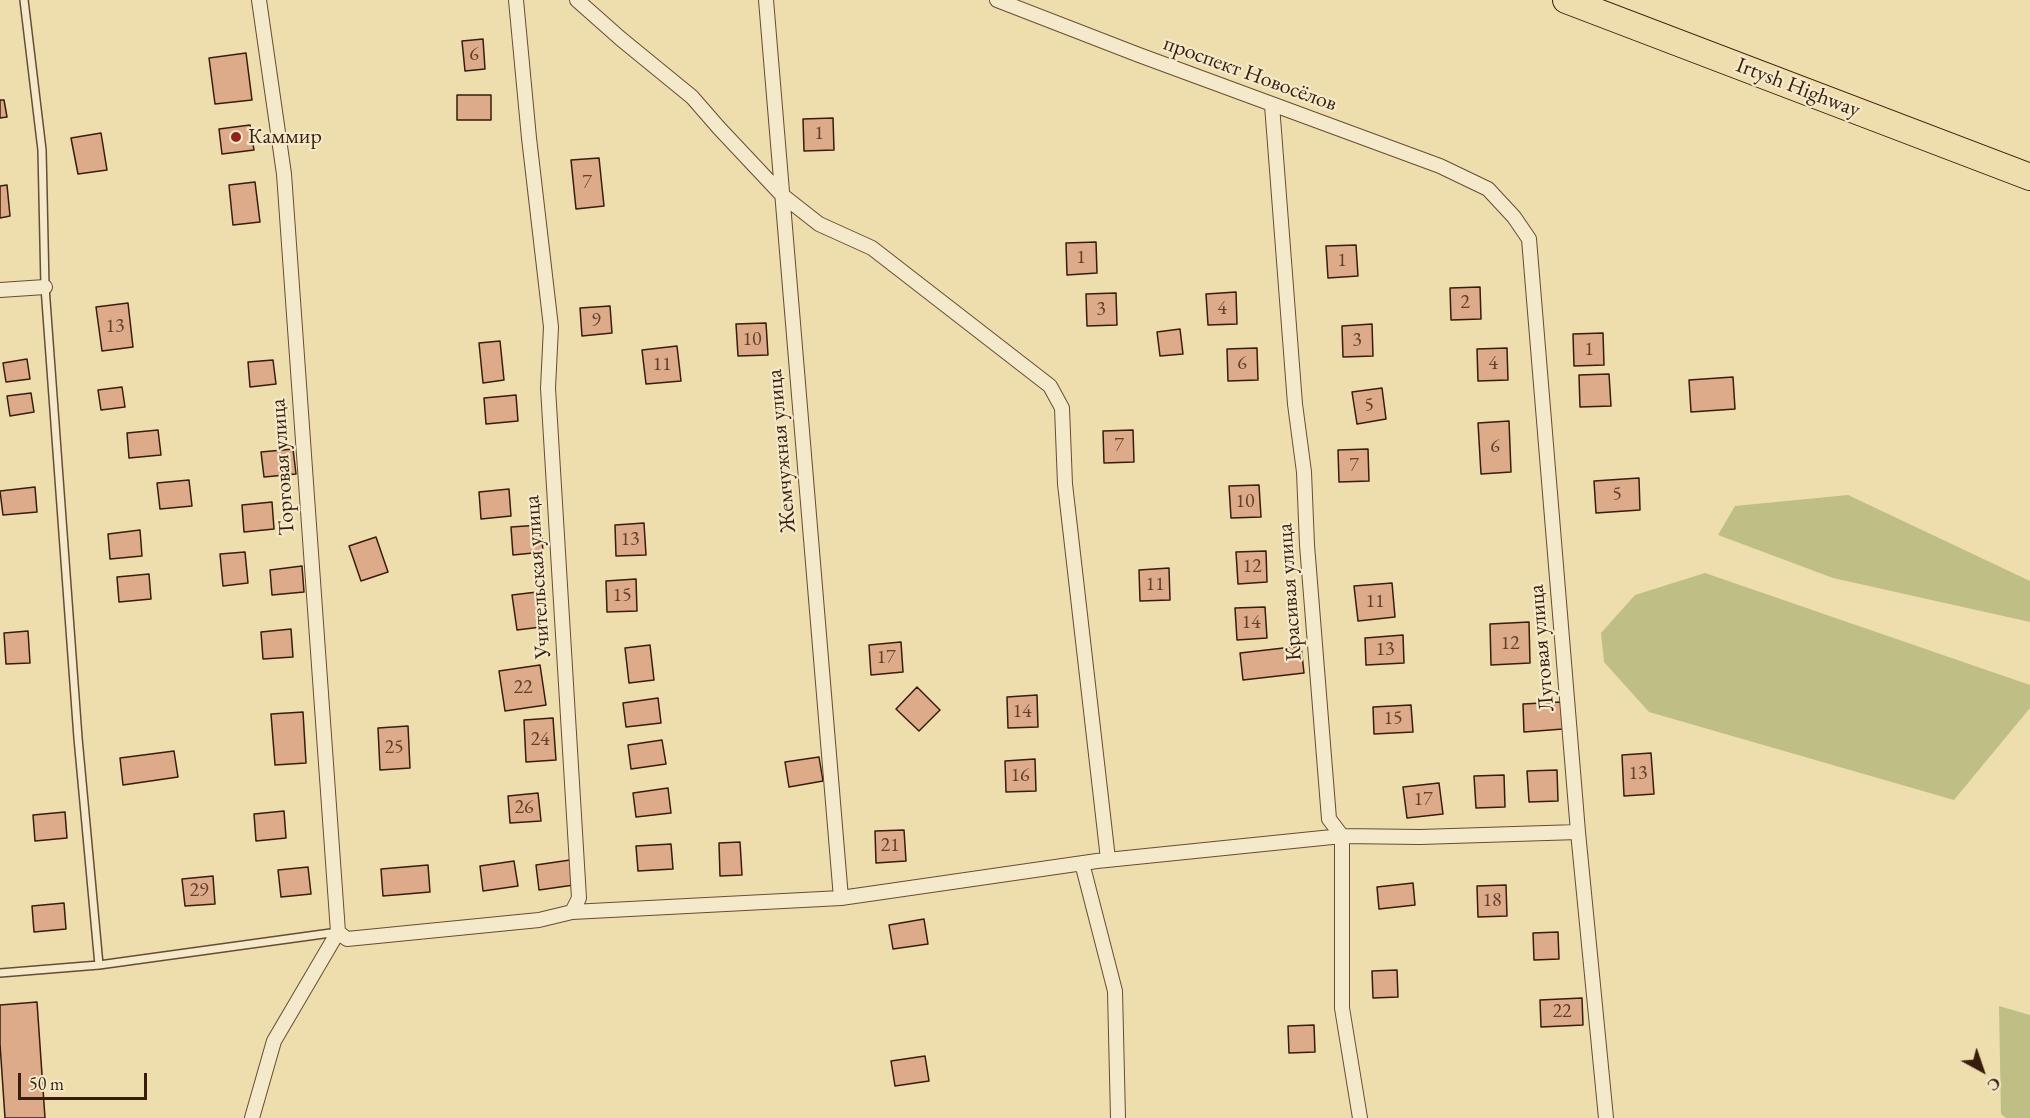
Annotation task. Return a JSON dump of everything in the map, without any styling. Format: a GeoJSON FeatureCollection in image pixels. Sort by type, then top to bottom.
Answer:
{"type":"FeatureCollection","features":[{"type":"Feature","properties":{"kind":"highway","name":"Irtysh Highway"},"geometry":{"type":"LineString","coordinates":[[1566,0],[2030,177]]}},
{"type":"Feature","properties":{"kind":"street","name":"Торговая улица"},"geometry":{"type":"LineString","coordinates":[[259,0],[284,174],[338,932]]}},
{"type":"Feature","properties":{"kind":"street","name":"Учительская улица"},"geometry":{"type":"LineString","coordinates":[[516,0],[551,327],[548,387],[579,898],[573,912]]}},
{"type":"Feature","properties":{"kind":"street"},"geometry":{"type":"LineString","coordinates":[[577,0],[692,97],[782,195],[819,224],[872,248],[1050,386],[1062,408],[1065,484],[1108,860]]}},
{"type":"Feature","properties":{"kind":"street","name":"Жемчужная улица"},"geometry":{"type":"LineString","coordinates":[[766,0],[841,898]]}},
{"type":"Feature","properties":{"kind":"street","name":"проспект Новосёлов"},"geometry":{"type":"LineString","coordinates":[[997,0],[1272,105],[1440,166],[1488,189]]}},
{"type":"Feature","properties":{"kind":"street","name":"Красивая улица"},"geometry":{"type":"LineString","coordinates":[[1272,105],[1296,404],[1304,472],[1306,545],[1329,819],[1342,836]]}},
{"type":"Feature","properties":{"kind":"street","name":"Луговая улица"},"geometry":{"type":"LineString","coordinates":[[1488,189],[1514,217],[1529,238],[1578,832],[1606,1118]]}},
{"type":"Feature","properties":{"kind":"street"},"geometry":{"type":"LineString","coordinates":[[0,290],[45,287]]}},
{"type":"Feature","properties":{"kind":"street"},"geometry":{"type":"LineString","coordinates":[[252,1118],[274,1041],[338,932],[347,939],[539,920],[573,912],[841,898],[1082,863],[1342,836],[1419,837],[1578,832]]}},
{"type":"Feature","properties":{"kind":"street"},"geometry":{"type":"LineString","coordinates":[[1342,836],[1342,1008],[1360,1118]]}},
{"type":"Feature","properties":{"kind":"street"},"geometry":{"type":"LineString","coordinates":[[1082,863],[1115,991],[1118,1118]]}},
{"type":"Feature","properties":{"kind":"lane"},"geometry":{"type":"LineString","coordinates":[[24,0],[42,150],[45,287],[78,738],[99,965]]}},
{"type":"Feature","properties":{"kind":"lane"},"geometry":{"type":"LineString","coordinates":[[0,973],[99,965],[338,932]]}},
{"type":"Feature","properties":{"kind":"green space"},"geometry":{"type":"Polygon","coordinates":[[[1848,495],[2030,581],[2030,622],[1833,578],[1718,535],[1735,506],[1848,495]]]}},
{"type":"Feature","properties":{"kind":"green space"},"geometry":{"type":"Polygon","coordinates":[[[1705,573],[2030,685],[2030,708],[1954,800],[1649,712],[1604,662],[1601,633],[1635,595],[1705,573]]]}},
{"type":"Feature","properties":{"kind":"green space"},"geometry":{"type":"Polygon","coordinates":[[[1999,1006],[2030,1015],[2030,1118],[2006,1118],[2001,1114],[1999,1006]]]}},
{"type":"Feature","properties":{"kind":"building"},"geometry":{"type":"Polygon","coordinates":[[[483,39],[485,69],[465,71],[462,41],[483,39]]]}},
{"type":"Feature","properties":{"kind":"building"},"geometry":{"type":"Polygon","coordinates":[[[246,53],[252,100],[215,104],[209,58],[246,53]]]}},
{"type":"Feature","properties":{"kind":"building"},"geometry":{"type":"Polygon","coordinates":[[[457,95],[491,95],[491,120],[457,120],[457,95]]]}},
{"type":"Feature","properties":{"kind":"building"},"geometry":{"type":"Polygon","coordinates":[[[0,100],[4,100],[7,117],[0,118],[0,100]]]}},
{"type":"Feature","properties":{"kind":"building"},"geometry":{"type":"Polygon","coordinates":[[[833,118],[834,150],[804,151],[803,119],[833,118]]]}},
{"type":"Feature","properties":{"kind":"building"},"geometry":{"type":"Polygon","coordinates":[[[250,125],[254,150],[222,154],[219,129],[250,125]]]}},
{"type":"Feature","properties":{"kind":"building"},"geometry":{"type":"Polygon","coordinates":[[[101,133],[107,170],[78,174],[71,138],[101,133]]]}},
{"type":"Feature","properties":{"kind":"building"},"geometry":{"type":"Polygon","coordinates":[[[599,158],[604,206],[576,209],[571,160],[599,158]]]}},
{"type":"Feature","properties":{"kind":"building"},"geometry":{"type":"Polygon","coordinates":[[[255,182],[260,222],[233,225],[229,185],[255,182]]]}},
{"type":"Feature","properties":{"kind":"building"},"geometry":{"type":"Polygon","coordinates":[[[7,185],[10,216],[0,218],[0,186],[7,185]]]}},
{"type":"Feature","properties":{"kind":"building"},"geometry":{"type":"Polygon","coordinates":[[[1096,242],[1097,273],[1067,275],[1066,243],[1096,242]]]}},
{"type":"Feature","properties":{"kind":"building"},"geometry":{"type":"Polygon","coordinates":[[[1356,245],[1358,276],[1328,278],[1326,246],[1356,245]]]}},
{"type":"Feature","properties":{"kind":"building"},"geometry":{"type":"Polygon","coordinates":[[[1480,287],[1481,319],[1451,320],[1450,288],[1480,287]]]}},
{"type":"Feature","properties":{"kind":"building"},"geometry":{"type":"Polygon","coordinates":[[[1236,292],[1237,324],[1208,325],[1206,294],[1236,292]]]}},
{"type":"Feature","properties":{"kind":"building"},"geometry":{"type":"Polygon","coordinates":[[[1116,293],[1117,325],[1087,326],[1086,294],[1116,293]]]}},
{"type":"Feature","properties":{"kind":"building"},"geometry":{"type":"Polygon","coordinates":[[[128,303],[133,347],[102,351],[96,307],[128,303]]]}},
{"type":"Feature","properties":{"kind":"building"},"geometry":{"type":"Polygon","coordinates":[[[610,306],[612,333],[582,336],[580,308],[610,306]]]}},
{"type":"Feature","properties":{"kind":"building"},"geometry":{"type":"Polygon","coordinates":[[[766,323],[768,355],[738,356],[736,324],[766,323]]]}},
{"type":"Feature","properties":{"kind":"building"},"geometry":{"type":"Polygon","coordinates":[[[1372,324],[1373,356],[1343,357],[1342,326],[1372,324]]]}},
{"type":"Feature","properties":{"kind":"building"},"geometry":{"type":"Polygon","coordinates":[[[1180,329],[1183,354],[1160,356],[1157,332],[1180,329]]]}},
{"type":"Feature","properties":{"kind":"building"},"geometry":{"type":"Polygon","coordinates":[[[1603,333],[1604,365],[1574,366],[1573,334],[1603,333]]]}},
{"type":"Feature","properties":{"kind":"building"},"geometry":{"type":"Polygon","coordinates":[[[500,341],[504,380],[483,383],[479,343],[500,341]]]}},
{"type":"Feature","properties":{"kind":"building"},"geometry":{"type":"Polygon","coordinates":[[[677,346],[681,381],[646,384],[642,350],[677,346]]]}},
{"type":"Feature","properties":{"kind":"building"},"geometry":{"type":"Polygon","coordinates":[[[1257,348],[1258,380],[1228,381],[1227,349],[1257,348]]]}},
{"type":"Feature","properties":{"kind":"building"},"geometry":{"type":"Polygon","coordinates":[[[1507,348],[1508,380],[1478,381],[1477,349],[1507,348]]]}},
{"type":"Feature","properties":{"kind":"building"},"geometry":{"type":"Polygon","coordinates":[[[27,359],[30,379],[6,382],[3,363],[27,359]]]}},
{"type":"Feature","properties":{"kind":"building"},"geometry":{"type":"Polygon","coordinates":[[[273,360],[276,384],[250,387],[248,362],[273,360]]]}},
{"type":"Feature","properties":{"kind":"building"},"geometry":{"type":"Polygon","coordinates":[[[1609,374],[1611,406],[1580,407],[1579,375],[1609,374]]]}},
{"type":"Feature","properties":{"kind":"building"},"geometry":{"type":"Polygon","coordinates":[[[1733,377],[1735,409],[1691,412],[1689,380],[1733,377]]]}},
{"type":"Feature","properties":{"kind":"building"},"geometry":{"type":"Polygon","coordinates":[[[122,387],[125,407],[101,410],[98,390],[122,387]]]}},
{"type":"Feature","properties":{"kind":"building"},"geometry":{"type":"Polygon","coordinates":[[[1382,388],[1386,419],[1357,424],[1352,392],[1382,388]]]}},
{"type":"Feature","properties":{"kind":"building"},"geometry":{"type":"Polygon","coordinates":[[[31,393],[34,412],[10,416],[7,396],[31,393]]]}},
{"type":"Feature","properties":{"kind":"building"},"geometry":{"type":"Polygon","coordinates":[[[516,395],[518,421],[486,424],[484,398],[516,395]]]}},
{"type":"Feature","properties":{"kind":"building"},"geometry":{"type":"Polygon","coordinates":[[[1509,421],[1511,472],[1481,474],[1478,423],[1509,421]]]}},
{"type":"Feature","properties":{"kind":"building"},"geometry":{"type":"Polygon","coordinates":[[[158,430],[161,455],[129,458],[127,433],[158,430]]]}},
{"type":"Feature","properties":{"kind":"building"},"geometry":{"type":"Polygon","coordinates":[[[1133,430],[1134,462],[1104,463],[1103,431],[1133,430]]]}},
{"type":"Feature","properties":{"kind":"building"},"geometry":{"type":"Polygon","coordinates":[[[293,449],[296,474],[264,477],[261,452],[293,449]]]}},
{"type":"Feature","properties":{"kind":"building"},"geometry":{"type":"Polygon","coordinates":[[[1368,449],[1369,481],[1339,482],[1338,450],[1368,449]]]}},
{"type":"Feature","properties":{"kind":"building"},"geometry":{"type":"Polygon","coordinates":[[[1639,478],[1640,510],[1596,513],[1594,481],[1639,478]]]}},
{"type":"Feature","properties":{"kind":"building"},"geometry":{"type":"Polygon","coordinates":[[[189,480],[192,506],[160,509],[157,483],[189,480]]]}},
{"type":"Feature","properties":{"kind":"building"},"geometry":{"type":"Polygon","coordinates":[[[1259,485],[1261,517],[1231,518],[1229,486],[1259,485]]]}},
{"type":"Feature","properties":{"kind":"building"},"geometry":{"type":"Polygon","coordinates":[[[35,487],[37,512],[3,515],[0,491],[35,487]]]}},
{"type":"Feature","properties":{"kind":"building"},"geometry":{"type":"Polygon","coordinates":[[[509,489],[511,516],[481,519],[479,492],[509,489]]]}},
{"type":"Feature","properties":{"kind":"building"},"geometry":{"type":"Polygon","coordinates":[[[272,502],[274,529],[244,532],[242,505],[272,502]]]}},
{"type":"Feature","properties":{"kind":"building"},"geometry":{"type":"Polygon","coordinates":[[[644,523],[646,555],[616,556],[615,525],[644,523]]]}},
{"type":"Feature","properties":{"kind":"building"},"geometry":{"type":"Polygon","coordinates":[[[541,525],[543,552],[513,555],[511,527],[541,525]]]}},
{"type":"Feature","properties":{"kind":"building"},"geometry":{"type":"Polygon","coordinates":[[[140,530],[142,556],[110,559],[108,534],[140,530]]]}},
{"type":"Feature","properties":{"kind":"building"},"geometry":{"type":"Polygon","coordinates":[[[376,537],[388,572],[361,581],[349,546],[376,537]]]}},
{"type":"Feature","properties":{"kind":"building"},"geometry":{"type":"Polygon","coordinates":[[[1266,551],[1267,582],[1238,584],[1236,552],[1266,551]]]}},
{"type":"Feature","properties":{"kind":"building"},"geometry":{"type":"Polygon","coordinates":[[[245,552],[248,583],[223,586],[220,554],[245,552]]]}},
{"type":"Feature","properties":{"kind":"building"},"geometry":{"type":"Polygon","coordinates":[[[302,566],[304,592],[272,595],[270,570],[302,566]]]}},
{"type":"Feature","properties":{"kind":"building"},"geometry":{"type":"Polygon","coordinates":[[[1169,568],[1170,600],[1140,601],[1139,570],[1169,568]]]}},
{"type":"Feature","properties":{"kind":"building"},"geometry":{"type":"Polygon","coordinates":[[[149,574],[151,599],[119,602],[117,577],[149,574]]]}},
{"type":"Feature","properties":{"kind":"building"},"geometry":{"type":"Polygon","coordinates":[[[636,579],[637,611],[607,612],[606,581],[636,579]]]}},
{"type":"Feature","properties":{"kind":"building"},"geometry":{"type":"Polygon","coordinates":[[[1392,583],[1395,617],[1358,621],[1354,586],[1392,583]]]}},
{"type":"Feature","properties":{"kind":"building"},"geometry":{"type":"Polygon","coordinates":[[[537,592],[541,627],[517,630],[512,595],[537,592]]]}},
{"type":"Feature","properties":{"kind":"building"},"geometry":{"type":"Polygon","coordinates":[[[1265,607],[1267,638],[1237,640],[1235,608],[1265,607]]]}},
{"type":"Feature","properties":{"kind":"building"},"geometry":{"type":"Polygon","coordinates":[[[1529,622],[1530,663],[1491,665],[1490,624],[1529,622]]]}},
{"type":"Feature","properties":{"kind":"building"},"geometry":{"type":"Polygon","coordinates":[[[291,629],[293,657],[263,659],[261,632],[291,629]]]}},
{"type":"Feature","properties":{"kind":"building"},"geometry":{"type":"Polygon","coordinates":[[[28,631],[30,663],[6,664],[4,633],[28,631]]]}},
{"type":"Feature","properties":{"kind":"building"},"geometry":{"type":"Polygon","coordinates":[[[1403,635],[1404,663],[1366,665],[1365,638],[1403,635]]]}},
{"type":"Feature","properties":{"kind":"building"},"geometry":{"type":"Polygon","coordinates":[[[901,642],[903,672],[871,675],[869,645],[901,642]]]}},
{"type":"Feature","properties":{"kind":"building"},"geometry":{"type":"Polygon","coordinates":[[[650,645],[654,680],[629,683],[625,648],[650,645]]]}},
{"type":"Feature","properties":{"kind":"building"},"geometry":{"type":"Polygon","coordinates":[[[1301,646],[1304,673],[1243,680],[1240,653],[1301,646]]]}},
{"type":"Feature","properties":{"kind":"building"},"geometry":{"type":"Polygon","coordinates":[[[540,665],[546,705],[505,711],[499,671],[540,665]]]}},
{"type":"Feature","properties":{"kind":"building"},"geometry":{"type":"Polygon","coordinates":[[[917,687],[940,710],[919,731],[896,709],[917,687]]]}},
{"type":"Feature","properties":{"kind":"building"},"geometry":{"type":"Polygon","coordinates":[[[1037,695],[1038,727],[1008,728],[1007,697],[1037,695]]]}},
{"type":"Feature","properties":{"kind":"building"},"geometry":{"type":"Polygon","coordinates":[[[658,698],[661,723],[626,727],[623,703],[658,698]]]}},
{"type":"Feature","properties":{"kind":"building"},"geometry":{"type":"Polygon","coordinates":[[[1561,702],[1563,729],[1524,732],[1523,704],[1561,702]]]}},
{"type":"Feature","properties":{"kind":"building"},"geometry":{"type":"Polygon","coordinates":[[[1411,705],[1413,732],[1374,734],[1373,707],[1411,705]]]}},
{"type":"Feature","properties":{"kind":"building"},"geometry":{"type":"Polygon","coordinates":[[[303,712],[306,763],[275,765],[271,714],[303,712]]]}},
{"type":"Feature","properties":{"kind":"building"},"geometry":{"type":"Polygon","coordinates":[[[553,718],[556,760],[526,762],[524,720],[553,718]]]}},
{"type":"Feature","properties":{"kind":"building"},"geometry":{"type":"Polygon","coordinates":[[[408,726],[410,768],[380,770],[378,728],[408,726]]]}},
{"type":"Feature","properties":{"kind":"building"},"geometry":{"type":"Polygon","coordinates":[[[662,740],[666,764],[631,769],[628,745],[662,740]]]}},
{"type":"Feature","properties":{"kind":"building"},"geometry":{"type":"Polygon","coordinates":[[[174,751],[178,777],[123,785],[120,758],[174,751]]]}},
{"type":"Feature","properties":{"kind":"building"},"geometry":{"type":"Polygon","coordinates":[[[1651,753],[1654,794],[1624,796],[1622,755],[1651,753]]]}},
{"type":"Feature","properties":{"kind":"building"},"geometry":{"type":"Polygon","coordinates":[[[819,757],[823,781],[789,787],[785,762],[819,757]]]}},
{"type":"Feature","properties":{"kind":"building"},"geometry":{"type":"Polygon","coordinates":[[[1035,759],[1036,791],[1006,792],[1005,761],[1035,759]]]}},
{"type":"Feature","properties":{"kind":"building"},"geometry":{"type":"Polygon","coordinates":[[[1557,770],[1558,801],[1529,802],[1527,771],[1557,770]]]}},
{"type":"Feature","properties":{"kind":"building"},"geometry":{"type":"Polygon","coordinates":[[[1504,775],[1505,807],[1476,808],[1474,776],[1504,775]]]}},
{"type":"Feature","properties":{"kind":"building"},"geometry":{"type":"Polygon","coordinates":[[[1439,783],[1443,814],[1407,818],[1403,787],[1439,783]]]}},
{"type":"Feature","properties":{"kind":"building"},"geometry":{"type":"Polygon","coordinates":[[[668,788],[671,813],[636,817],[633,793],[668,788]]]}},
{"type":"Feature","properties":{"kind":"building"},"geometry":{"type":"Polygon","coordinates":[[[538,793],[541,821],[510,823],[508,796],[538,793]]]}},
{"type":"Feature","properties":{"kind":"building"},"geometry":{"type":"Polygon","coordinates":[[[284,811],[286,838],[256,841],[254,814],[284,811]]]}},
{"type":"Feature","properties":{"kind":"building"},"geometry":{"type":"Polygon","coordinates":[[[65,812],[67,838],[35,841],[33,815],[65,812]]]}},
{"type":"Feature","properties":{"kind":"building"},"geometry":{"type":"Polygon","coordinates":[[[904,830],[906,861],[876,863],[875,831],[904,830]]]}},
{"type":"Feature","properties":{"kind":"building"},"geometry":{"type":"Polygon","coordinates":[[[740,842],[742,875],[720,876],[719,843],[740,842]]]}},
{"type":"Feature","properties":{"kind":"building"},"geometry":{"type":"Polygon","coordinates":[[[671,844],[673,869],[638,871],[636,846],[671,844]]]}},
{"type":"Feature","properties":{"kind":"building"},"geometry":{"type":"Polygon","coordinates":[[[570,860],[574,885],[539,890],[536,865],[570,860]]]}},
{"type":"Feature","properties":{"kind":"building"},"geometry":{"type":"Polygon","coordinates":[[[514,861],[518,886],[483,891],[480,866],[514,861]]]}},
{"type":"Feature","properties":{"kind":"building"},"geometry":{"type":"Polygon","coordinates":[[[428,865],[430,892],[383,896],[381,869],[428,865]]]}},
{"type":"Feature","properties":{"kind":"building"},"geometry":{"type":"Polygon","coordinates":[[[308,867],[311,894],[281,897],[278,870],[308,867]]]}},
{"type":"Feature","properties":{"kind":"building"},"geometry":{"type":"Polygon","coordinates":[[[213,876],[215,904],[185,906],[182,879],[213,876]]]}},
{"type":"Feature","properties":{"kind":"building"},"geometry":{"type":"Polygon","coordinates":[[[1413,883],[1415,905],[1379,909],[1377,887],[1413,883]]]}},
{"type":"Feature","properties":{"kind":"building"},"geometry":{"type":"Polygon","coordinates":[[[1506,885],[1507,916],[1478,917],[1477,886],[1506,885]]]}},
{"type":"Feature","properties":{"kind":"building"},"geometry":{"type":"Polygon","coordinates":[[[64,903],[66,929],[34,932],[32,906],[64,903]]]}},
{"type":"Feature","properties":{"kind":"building"},"geometry":{"type":"Polygon","coordinates":[[[924,919],[928,944],[893,949],[889,925],[924,919]]]}},
{"type":"Feature","properties":{"kind":"building"},"geometry":{"type":"Polygon","coordinates":[[[1558,932],[1559,959],[1534,960],[1533,933],[1558,932]]]}},
{"type":"Feature","properties":{"kind":"building"},"geometry":{"type":"Polygon","coordinates":[[[1397,970],[1398,997],[1373,998],[1372,971],[1397,970]]]}},
{"type":"Feature","properties":{"kind":"building"},"geometry":{"type":"Polygon","coordinates":[[[1582,998],[1583,1025],[1541,1027],[1540,1000],[1582,998]]]}},
{"type":"Feature","properties":{"kind":"building"},"geometry":{"type":"Polygon","coordinates":[[[37,1002],[45,1118],[5,1118],[0,1005],[37,1002]]]}},
{"type":"Feature","properties":{"kind":"building"},"geometry":{"type":"Polygon","coordinates":[[[1314,1025],[1315,1052],[1289,1053],[1288,1026],[1314,1025]]]}},
{"type":"Feature","properties":{"kind":"building"},"geometry":{"type":"Polygon","coordinates":[[[925,1056],[929,1081],[895,1086],[891,1061],[925,1056]]]}},
{"type":"Feature","properties":{"kind":"place","name":"Каммир"},"geometry":{"type":"Point","coordinates":[236,137]}}]}
